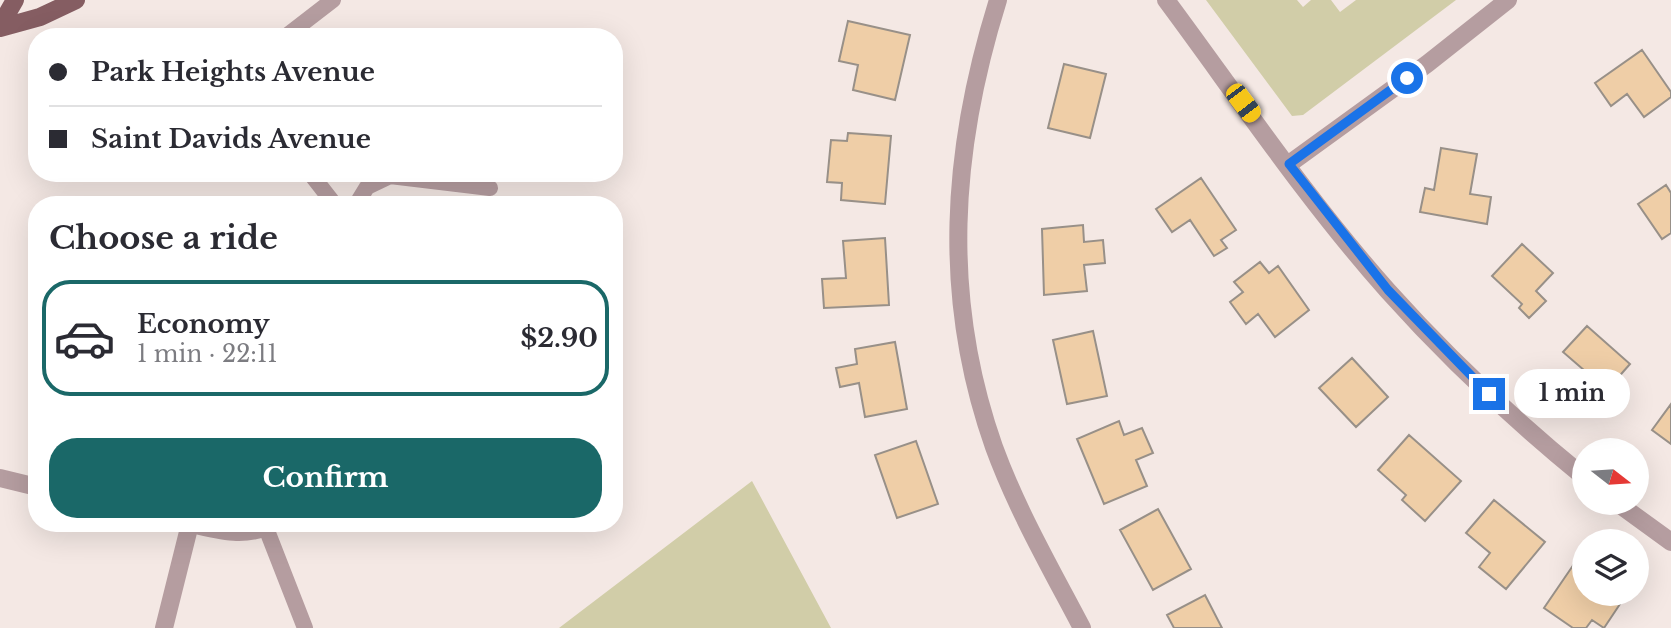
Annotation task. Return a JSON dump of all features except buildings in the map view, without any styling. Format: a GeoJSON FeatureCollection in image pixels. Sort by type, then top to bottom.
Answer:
{"type":"FeatureCollection","features":[{"type":"Feature","properties":{"kind":"main road"},"geometry":{"type":"LineString","coordinates":[[0,27],[15,0]]}},
{"type":"Feature","properties":{"kind":"main road"},"geometry":{"type":"LineString","coordinates":[[0,27],[40,17],[76,0]]}},
{"type":"Feature","properties":{"kind":"street"},"geometry":{"type":"LineString","coordinates":[[998,0],[979,60],[962,149],[957,225],[965,314],[975,379],[994,447],[1025,519],[1082,628]]}},
{"type":"Feature","properties":{"kind":"street"},"geometry":{"type":"LineString","coordinates":[[1166,0],[1388,290],[1470,377],[1572,466]]}},
{"type":"Feature","properties":{"kind":"street"},"geometry":{"type":"LineString","coordinates":[[1289,164],[1427,64],[1508,0]]}},
{"type":"Feature","properties":{"kind":"street"},"geometry":{"type":"LineString","coordinates":[[0,478],[28,485]]}},
{"type":"Feature","properties":{"kind":"street"},"geometry":{"type":"LineString","coordinates":[[1634,515],[1671,542]]}},
{"type":"Feature","properties":{"kind":"street"},"geometry":{"type":"LineString","coordinates":[[164,628],[187,532]]}},
{"type":"Feature","properties":{"kind":"lane"},"geometry":{"type":"LineString","coordinates":[[297,28],[333,0]]}},
{"type":"Feature","properties":{"kind":"lane"},"geometry":{"type":"LineString","coordinates":[[317,182],[328,196]]}},
{"type":"Feature","properties":{"kind":"lane"},"geometry":{"type":"LineString","coordinates":[[362,196],[367,187],[377,182]]}},
{"type":"Feature","properties":{"kind":"lane"},"geometry":{"type":"LineString","coordinates":[[440,182],[489,188]]}},
{"type":"Feature","properties":{"kind":"lane"},"geometry":{"type":"LineString","coordinates":[[272,532],[305,628]]}},
{"type":"Feature","properties":{"kind":"shaded area"},"geometry":{"type":"Polygon","coordinates":[[[1206,0],[1297,0],[1303,7],[1311,0],[1331,0],[1340,12],[1356,0],[1456,0],[1303,115],[1292,116],[1206,0]]]}},
{"type":"Feature","properties":{"kind":"shaded area"},"geometry":{"type":"Polygon","coordinates":[[[752,481],[831,628],[559,628],[752,481]]]}},
{"type":"Feature","properties":{"kind":"route"},"geometry":{"type":"LineString","coordinates":[[1407,78],[1289,164],[1350,246],[1388,290],[1489,394]]}}]}
